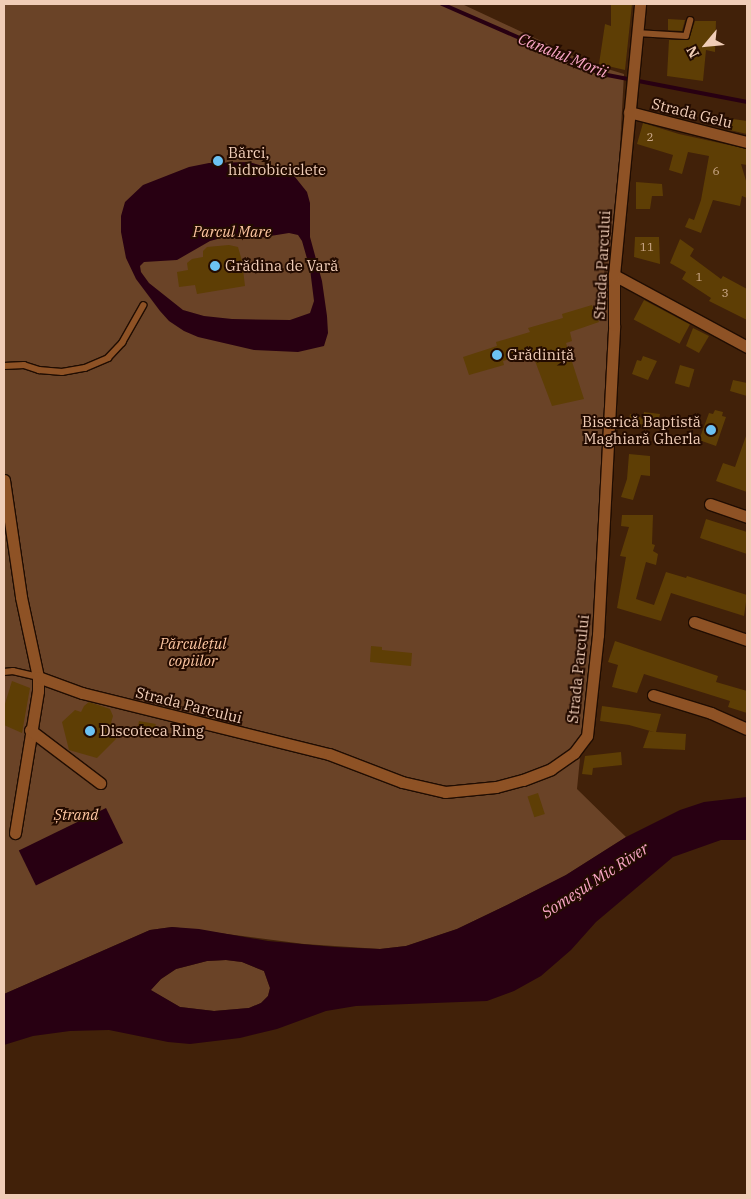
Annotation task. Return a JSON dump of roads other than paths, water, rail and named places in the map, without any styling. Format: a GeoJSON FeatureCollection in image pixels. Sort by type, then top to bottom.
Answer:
{"type":"FeatureCollection","features":[{"type":"Feature","properties":{"kind":"street","name":"Strada Parcului"},"geometry":{"type":"LineString","coordinates":[[38,677],[82,693],[329,754],[402,782],[445,792],[496,787],[551,769],[574,753],[587,736],[598,635],[614,325],[614,275],[640,4]]}},
{"type":"Feature","properties":{"kind":"street","name":"Strada Gelu"},"geometry":{"type":"LineString","coordinates":[[629,112],[747,142]]}},
{"type":"Feature","properties":{"kind":"street"},"geometry":{"type":"LineString","coordinates":[[614,275],[747,347]]}},
{"type":"Feature","properties":{"kind":"street"},"geometry":{"type":"LineString","coordinates":[[4,480],[21,597],[38,677],[38,691],[30,730],[15,833]]}},
{"type":"Feature","properties":{"kind":"street"},"geometry":{"type":"LineString","coordinates":[[710,504],[747,517]]}},
{"type":"Feature","properties":{"kind":"street"},"geometry":{"type":"LineString","coordinates":[[694,622],[747,640]]}},
{"type":"Feature","properties":{"kind":"street"},"geometry":{"type":"LineString","coordinates":[[653,695],[711,713],[747,729]]}},
{"type":"Feature","properties":{"kind":"street"},"geometry":{"type":"LineString","coordinates":[[30,730],[100,783]]}},
{"type":"Feature","properties":{"kind":"lane"},"geometry":{"type":"LineString","coordinates":[[637,34],[686,36],[690,21]]}},
{"type":"Feature","properties":{"kind":"lane"},"geometry":{"type":"LineString","coordinates":[[4,366],[24,365],[39,370],[62,372],[85,368],[108,358],[122,343],[143,306]]}},
{"type":"Feature","properties":{"kind":"lane"},"geometry":{"type":"LineString","coordinates":[[4,672],[13,671],[38,677]]}},
{"type":"Feature","properties":{"kind":"water"},"geometry":{"type":"Polygon","coordinates":[[[249,162],[284,172],[295,177],[307,192],[310,203],[310,237],[322,281],[327,316],[328,333],[324,346],[298,352],[254,350],[198,337],[184,331],[169,321],[136,279],[126,258],[121,232],[121,216],[125,202],[143,185],[189,167],[209,163],[249,162]],[[289,233],[258,238],[221,238],[210,241],[177,260],[144,262],[140,266],[141,272],[149,283],[183,310],[204,316],[232,319],[290,320],[310,313],[314,301],[310,269],[302,241],[298,235],[289,233]]]}},
{"type":"Feature","properties":{"kind":"water","name":"Someşul Mic River"},"geometry":{"type":"Polygon","coordinates":[[[747,797],[747,840],[721,840],[673,857],[596,922],[571,950],[541,976],[514,991],[487,1001],[356,1006],[326,1011],[277,1029],[240,1038],[190,1044],[168,1042],[109,1030],[70,1031],[33,1036],[4,1045],[4,994],[150,930],[172,927],[199,929],[268,941],[335,947],[380,949],[406,946],[457,929],[507,905],[566,875],[626,837],[680,810],[704,802],[747,797]],[[226,960],[207,961],[176,969],[161,979],[151,990],[180,1007],[214,1011],[249,1008],[261,1003],[268,996],[270,988],[264,971],[242,962],[226,960]]]}},
{"type":"Feature","properties":{"kind":"water"},"geometry":{"type":"Polygon","coordinates":[[[106,808],[123,843],[36,886],[19,851],[106,808]]]}},
{"type":"Feature","properties":{"kind":"waterway","name":"Canalul Morii"},"geometry":{"type":"LineString","coordinates":[[442,4],[602,74],[747,102]]}},
{"type":"Feature","properties":{"kind":"place","name":"Bărci, hidrobiciclete"},"geometry":{"type":"Point","coordinates":[218,161]}},
{"type":"Feature","properties":{"kind":"place","name":"Grădina de Vară"},"geometry":{"type":"Point","coordinates":[215,266]}},
{"type":"Feature","properties":{"kind":"place","name":"Grădiniță"},"geometry":{"type":"Point","coordinates":[497,355]}},
{"type":"Feature","properties":{"kind":"place","name":"Biserică Baptistă Maghiară Gherla"},"geometry":{"type":"Point","coordinates":[711,430]}},
{"type":"Feature","properties":{"kind":"place","name":"Discoteca Ring"},"geometry":{"type":"Point","coordinates":[90,731]}},
{"type":"Feature","properties":{"kind":"park label","name":"Parcul Mare"},"geometry":{"type":"Point","coordinates":[232,232]}},
{"type":"Feature","properties":{"kind":"park label","name":"Părculețul copiilor"},"geometry":{"type":"Point","coordinates":[193,652]}},
{"type":"Feature","properties":{"kind":"park label","name":"Ștrand"},"geometry":{"type":"Point","coordinates":[76,815]}}]}
